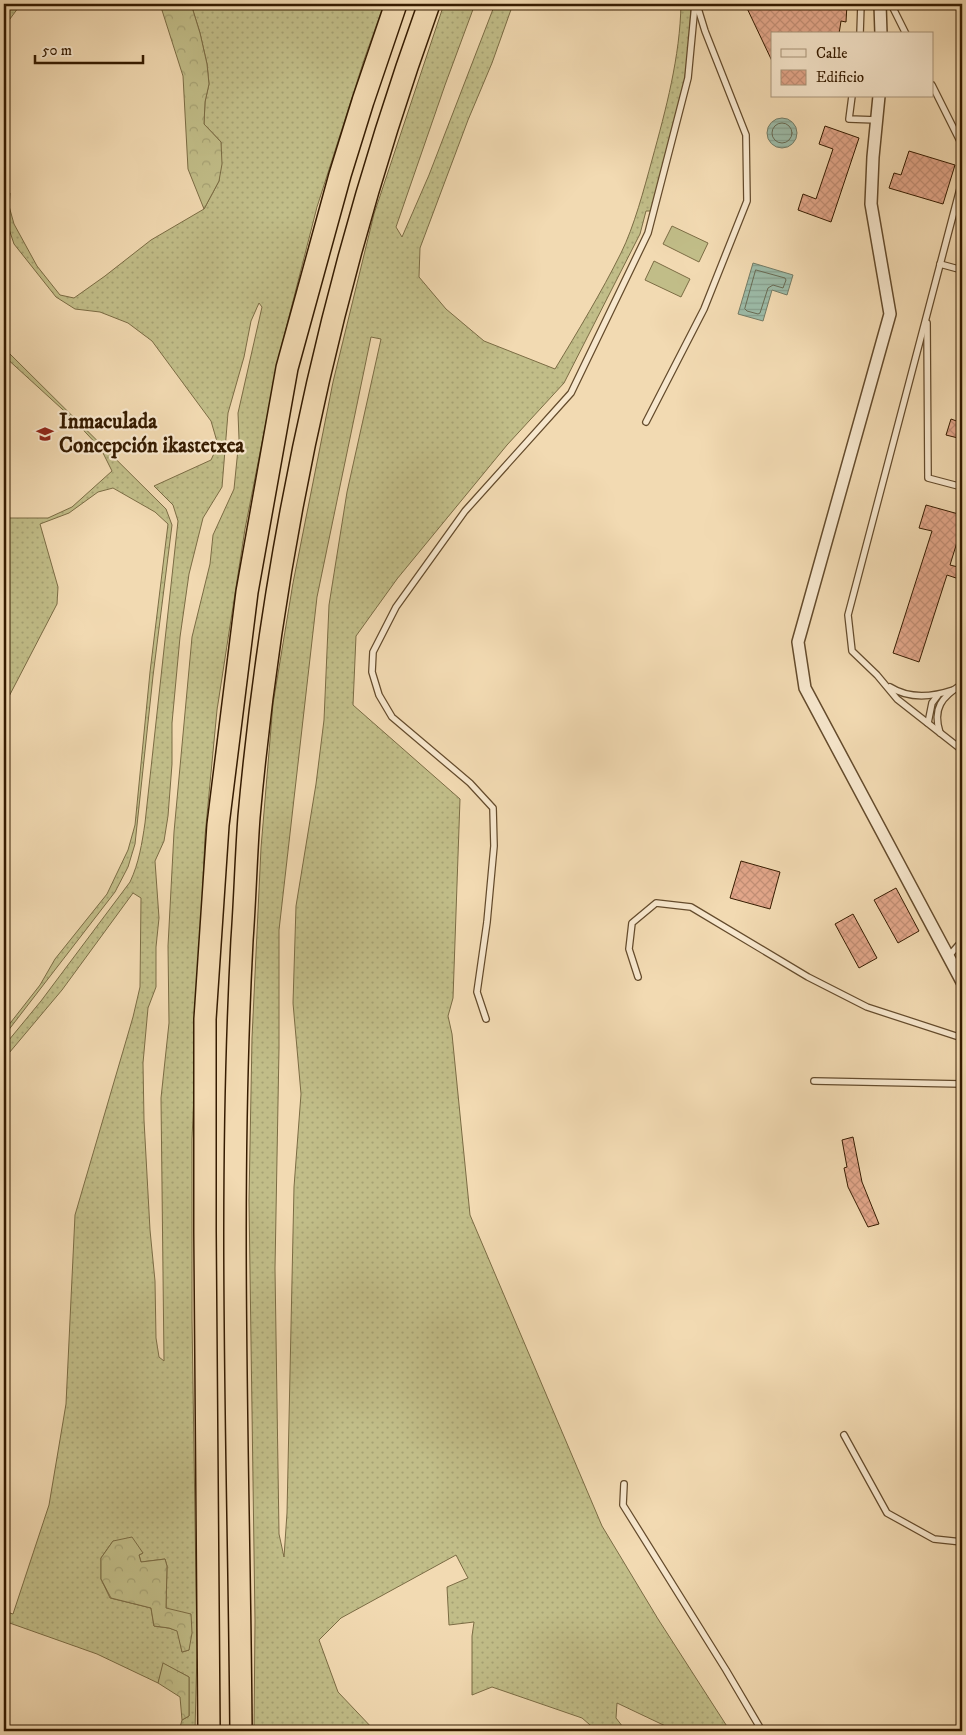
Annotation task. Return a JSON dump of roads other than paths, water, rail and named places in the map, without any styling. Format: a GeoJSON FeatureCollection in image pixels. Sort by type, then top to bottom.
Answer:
{"type":"FeatureCollection","features":[{"type":"Feature","properties":{"kind":"highway"},"geometry":{"type":"LineString","coordinates":[[209,1731],[205,1029],[218,824],[246,592],[288,368],[340,175],[396,4]]}},
{"type":"Feature","properties":{"kind":"highway"},"geometry":{"type":"LineString","coordinates":[[240,1731],[235,1225],[238,1029],[249,821],[260,718],[276,602],[320,373],[371,181],[429,4]]}},
{"type":"Feature","properties":{"kind":"street"},"geometry":{"type":"LineString","coordinates":[[880,4],[881,32]]}},
{"type":"Feature","properties":{"kind":"street"},"geometry":{"type":"LineString","coordinates":[[879,98],[871,204],[890,314],[798,642],[805,688],[962,982]]}},
{"type":"Feature","properties":{"kind":"lane"},"geometry":{"type":"LineString","coordinates":[[646,422],[704,310],[747,201],[746,135],[696,4]]}},
{"type":"Feature","properties":{"kind":"lane"},"geometry":{"type":"LineString","coordinates":[[486,1019],[477,992],[487,922],[494,846],[492,808],[470,783],[392,717],[379,696],[372,672],[373,652],[396,607],[465,511],[571,393],[648,234],[688,78],[696,4]]}},
{"type":"Feature","properties":{"kind":"lane"},"geometry":{"type":"LineString","coordinates":[[860,32],[861,4]]}},
{"type":"Feature","properties":{"kind":"lane"},"geometry":{"type":"LineString","coordinates":[[894,5],[905,32]]}},
{"type":"Feature","properties":{"kind":"lane"},"geometry":{"type":"LineString","coordinates":[[934,89],[962,145]]}},
{"type":"Feature","properties":{"kind":"lane"},"geometry":{"type":"LineString","coordinates":[[852,98],[849,119],[877,120]]}},
{"type":"Feature","properties":{"kind":"lane"},"geometry":{"type":"LineString","coordinates":[[962,181],[848,615],[852,651],[885,684],[897,699],[962,750]]}},
{"type":"Feature","properties":{"kind":"lane"},"geometry":{"type":"LineString","coordinates":[[940,264],[962,270]]}},
{"type":"Feature","properties":{"kind":"lane"},"geometry":{"type":"LineString","coordinates":[[926,316],[928,478],[962,487]]}},
{"type":"Feature","properties":{"kind":"lane"},"geometry":{"type":"LineString","coordinates":[[885,684],[909,695],[938,695],[953,690],[962,684]]}},
{"type":"Feature","properties":{"kind":"lane"},"geometry":{"type":"LineString","coordinates":[[940,733],[936,720],[937,709],[953,690]]}},
{"type":"Feature","properties":{"kind":"lane"},"geometry":{"type":"LineString","coordinates":[[928,723],[932,703],[938,695]]}},
{"type":"Feature","properties":{"kind":"lane"},"geometry":{"type":"LineString","coordinates":[[638,977],[629,949],[632,923],[656,903],[691,907],[808,977],[867,1007],[962,1038]]}},
{"type":"Feature","properties":{"kind":"lane"},"geometry":{"type":"LineString","coordinates":[[948,957],[962,941]]}},
{"type":"Feature","properties":{"kind":"lane"},"geometry":{"type":"LineString","coordinates":[[814,1082],[962,1084]]}},
{"type":"Feature","properties":{"kind":"lane"},"geometry":{"type":"LineString","coordinates":[[844,1435],[887,1512],[934,1540],[962,1542]]}},
{"type":"Feature","properties":{"kind":"lane"},"geometry":{"type":"LineString","coordinates":[[624,1484],[623,1505],[762,1731]]}},
{"type":"Feature","properties":{"kind":"water"},"geometry":{"type":"Polygon","coordinates":[[[782,118],[788,119],[796,127],[796,139],[788,147],[782,148],[776,147],[768,139],[767,133],[768,127],[776,119],[782,118]]]}},
{"type":"Feature","properties":{"kind":"water"},"geometry":{"type":"Polygon","coordinates":[[[753,263],[793,275],[787,295],[772,290],[763,321],[738,314],[753,263]]]}},
{"type":"Feature","properties":{"kind":"place","name":"Inmaculada Concepción ikastetxea"},"geometry":{"type":"Point","coordinates":[45,434]}}]}
